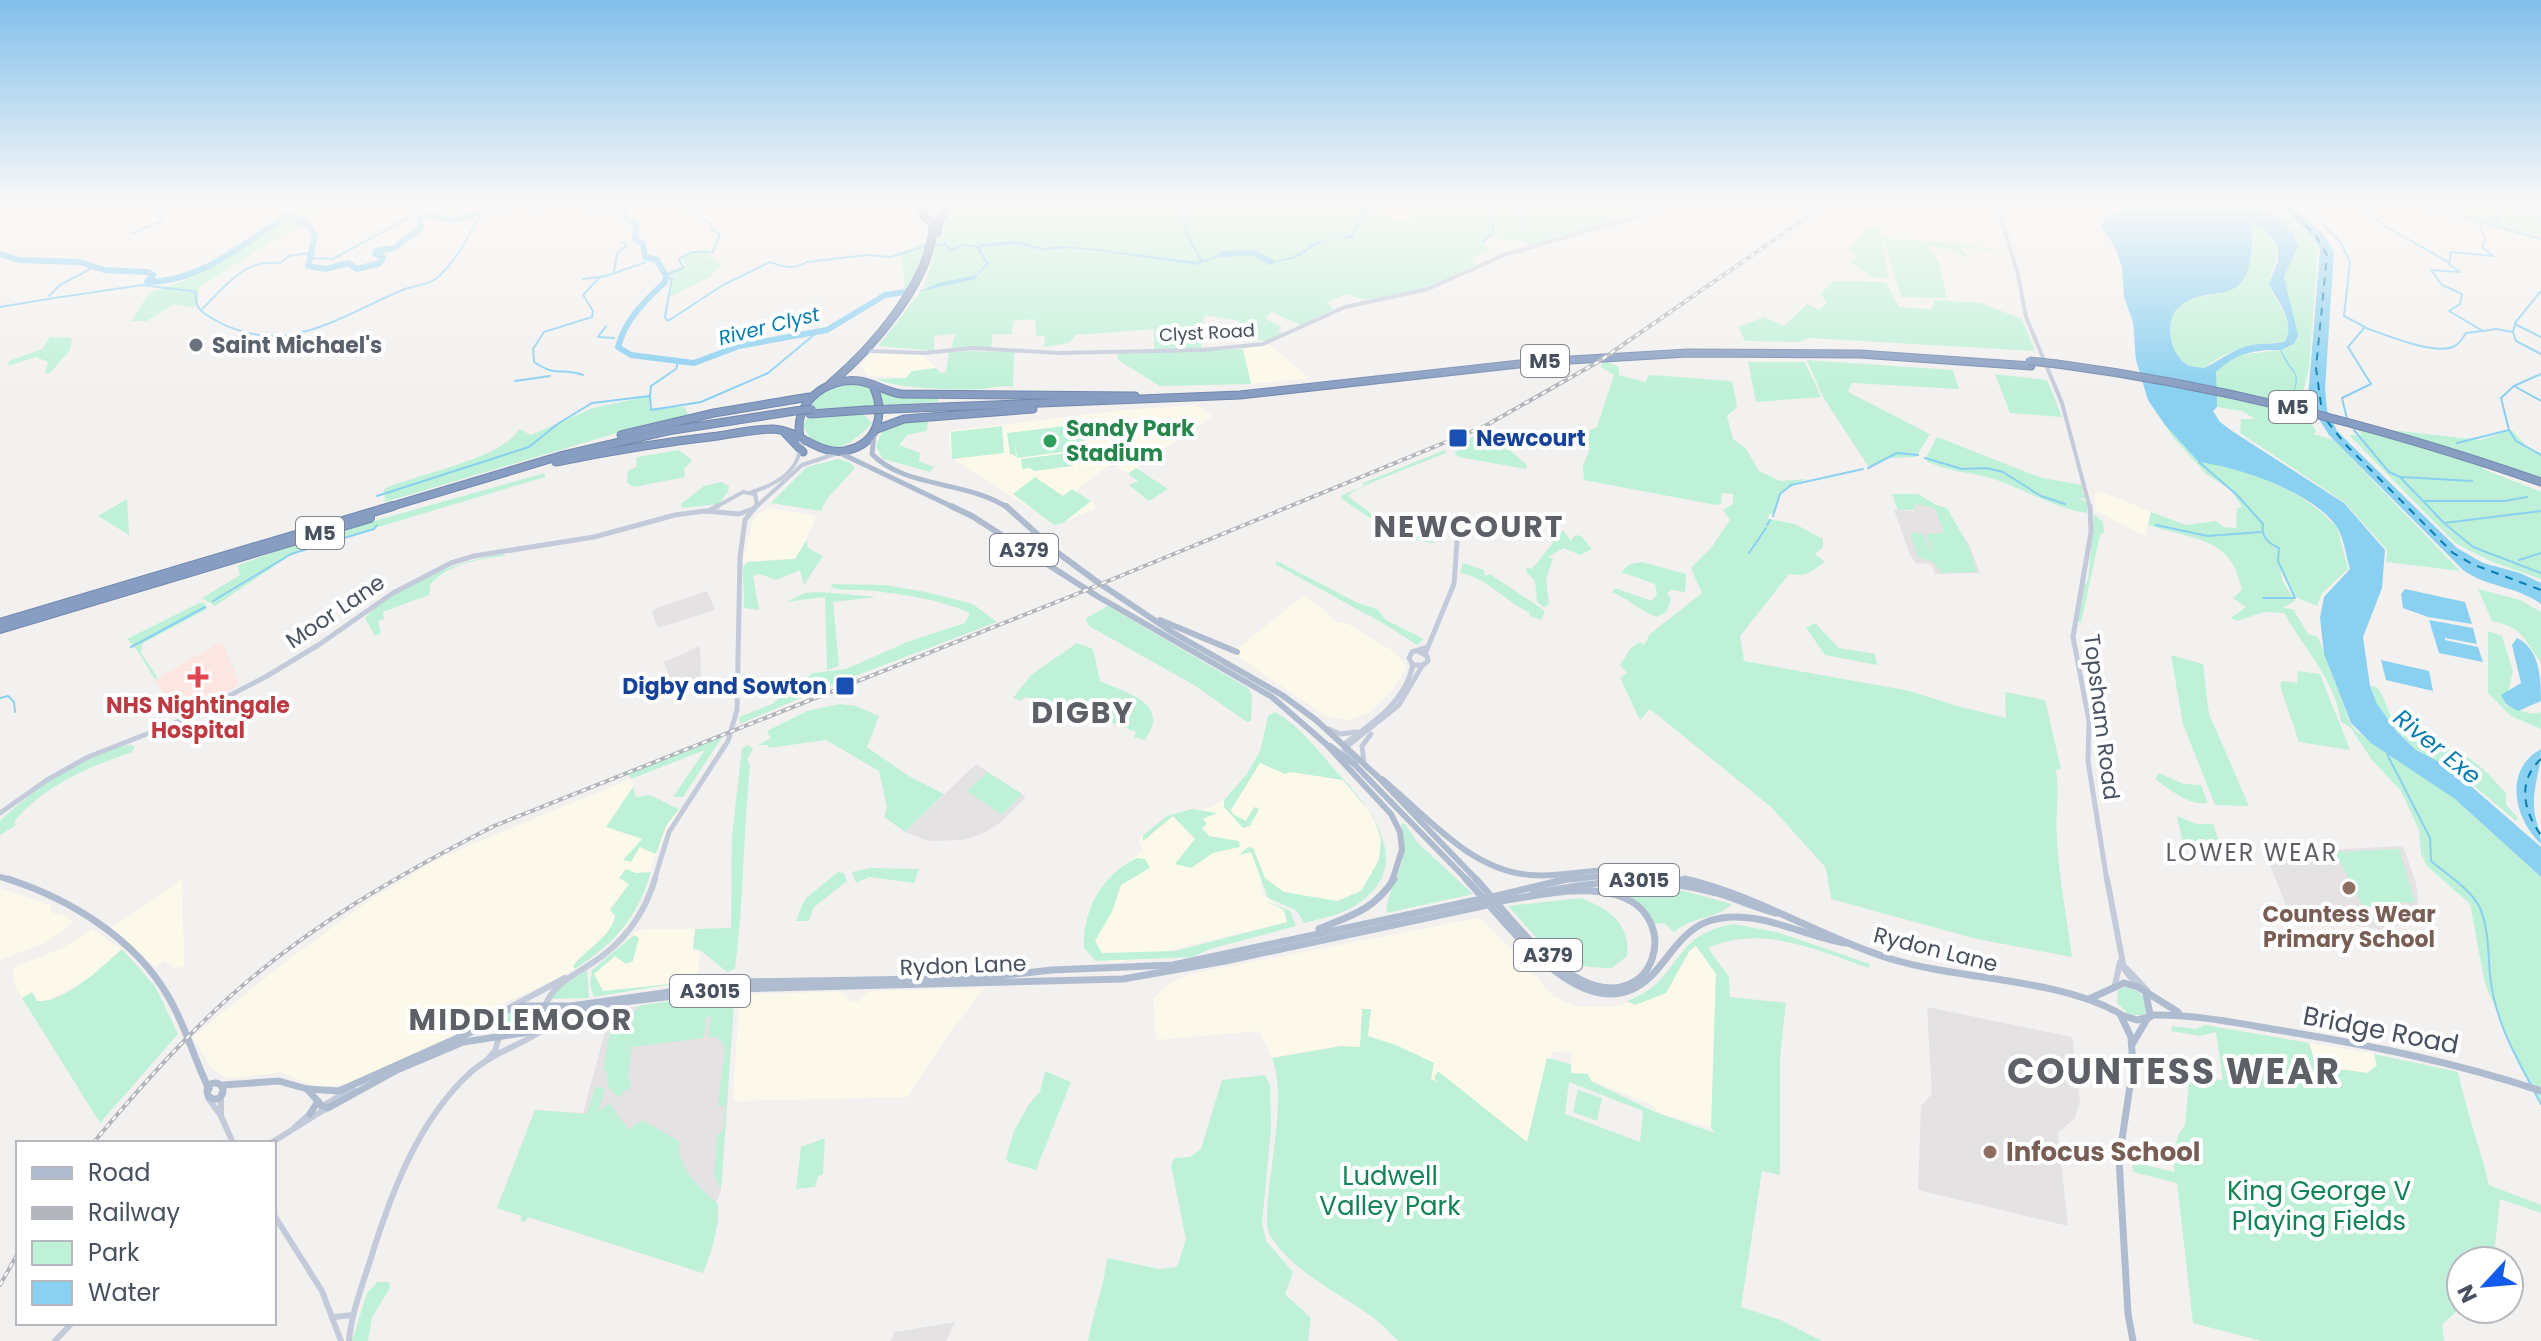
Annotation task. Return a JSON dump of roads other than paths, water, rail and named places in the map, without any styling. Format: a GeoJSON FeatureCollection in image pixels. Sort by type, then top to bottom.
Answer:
{"type":"FeatureCollection","features":[{"type":"Feature","properties":{"kind":"highway"},"geometry":{"type":"LineString","coordinates":[[861,381],[844,382],[809,397],[798,419],[800,437],[818,448],[840,453],[856,448],[875,431],[879,403],[874,388],[861,381],[855,373],[855,366],[873,348],[912,291],[924,267]]}},
{"type":"Feature","properties":{"kind":"highway"},"geometry":{"type":"LineString","coordinates":[[823,389],[847,368],[912,291]]}},
{"type":"Feature","properties":{"kind":"highway","name":"M5"},"geometry":{"type":"LineString","coordinates":[[0,626],[68,602],[502,472],[641,436],[794,413],[1293,391],[1572,359],[1672,353],[1873,354],[2030,363],[2100,372],[2291,411],[2483,464],[2541,484]]}},
{"type":"Feature","properties":{"kind":"highway","name":"M5"},"geometry":{"type":"LineString","coordinates":[[874,388],[910,394],[1136,398]]}},
{"type":"Feature","properties":{"kind":"highway","name":"M5"},"geometry":{"type":"LineString","coordinates":[[502,472],[523,463],[668,423],[809,397]]}},
{"type":"Feature","properties":{"kind":"highway","name":"M5"},"geometry":{"type":"LineString","coordinates":[[875,431],[904,419],[1136,398]]}},
{"type":"Feature","properties":{"kind":"highway","name":"M5"},"geometry":{"type":"LineString","coordinates":[[0,626],[556,462],[706,428],[794,413]]}},
{"type":"Feature","properties":{"kind":"highway"},"geometry":{"type":"LineString","coordinates":[[772,429],[786,434],[803,452]]}},
{"type":"Feature","properties":{"kind":"highway","name":"M5"},"geometry":{"type":"LineString","coordinates":[[556,462],[647,444],[772,429],[800,437]]}},
{"type":"Feature","properties":{"kind":"main road","name":"A379"},"geometry":{"type":"LineString","coordinates":[[875,431],[872,454],[882,466],[948,482],[993,498],[1022,517],[1086,574],[1142,612],[1272,687],[1324,727],[1551,969],[1585,990],[1616,994],[1636,989],[1650,980],[1685,934],[1699,925],[1724,918],[1758,919],[1826,941],[1845,943]]}},
{"type":"Feature","properties":{"kind":"main road","name":"A379"},"geometry":{"type":"LineString","coordinates":[[840,453],[965,512],[1097,596],[1272,697],[1326,744],[1343,747],[1472,854],[1497,868],[1530,875],[1610,869],[1651,874]]}},
{"type":"Feature","properties":{"kind":"main road","name":"A379"},"geometry":{"type":"LineString","coordinates":[[1142,612],[1237,652]]}},
{"type":"Feature","properties":{"kind":"main road"},"geometry":{"type":"LineString","coordinates":[[1326,744],[1387,808],[1396,822],[1402,842],[1399,866],[1379,906],[1384,922]]}},
{"type":"Feature","properties":{"kind":"main road","name":"A379"},"geometry":{"type":"LineString","coordinates":[[1367,767],[1565,970],[1591,985],[1612,988],[1639,979],[1653,960],[1655,940],[1651,926],[1640,909],[1620,896],[1584,890],[1504,898]]}},
{"type":"Feature","properties":{"kind":"main road"},"geometry":{"type":"LineString","coordinates":[[0,871],[11,880]]}},
{"type":"Feature","properties":{"kind":"main road","name":"Rydon Lane"},"geometry":{"type":"LineString","coordinates":[[1504,898],[1585,876],[1651,874],[1715,884],[1780,914]]}},
{"type":"Feature","properties":{"kind":"main road"},"geometry":{"type":"LineString","coordinates":[[0,877],[90,920],[133,950],[165,990],[201,1068],[208,1093],[279,1081],[331,1092],[358,1085],[471,1032],[504,1011]]}},
{"type":"Feature","properties":{"kind":"main road","name":"Rydon Lane"},"geometry":{"type":"LineString","coordinates":[[504,1011],[521,1006],[571,1006],[741,982],[980,978],[1052,970],[1173,965],[1585,881],[1632,880],[1698,889],[1780,914],[1845,943],[1938,971],[2089,999],[2119,1013]]}},
{"type":"Feature","properties":{"kind":"main road","name":"A3015"},"geometry":{"type":"LineString","coordinates":[[1300,937],[1352,917],[1381,899]]}},
{"type":"Feature","properties":{"kind":"main road","name":"Rydon Lane"},"geometry":{"type":"LineString","coordinates":[[323,1105],[449,1048],[543,1028],[566,1016],[598,1006],[710,991],[1123,979],[1165,973],[1384,922]]}},
{"type":"Feature","properties":{"kind":"main road"},"geometry":{"type":"LineString","coordinates":[[2089,999],[2113,986],[2139,988],[2152,1003],[2149,1019],[2137,1032],[2132,1045]]}},
{"type":"Feature","properties":{"kind":"main road"},"geometry":{"type":"LineString","coordinates":[[2113,986],[2109,998],[2129,1030],[2132,1045],[2132,1084],[2124,1114],[2119,1159],[2128,1314],[2133,1341]]}},
{"type":"Feature","properties":{"kind":"main road","name":"A379"},"geometry":{"type":"LineString","coordinates":[[2139,988],[2183,1014]]}},
{"type":"Feature","properties":{"kind":"main road"},"geometry":{"type":"LineString","coordinates":[[543,1028],[545,1006]]}},
{"type":"Feature","properties":{"kind":"main road"},"geometry":{"type":"LineString","coordinates":[[499,1037],[500,1019],[504,1011]]}},
{"type":"Feature","properties":{"kind":"main road","name":"A379"},"geometry":{"type":"LineString","coordinates":[[2119,1013],[2137,1020],[2172,1013],[2183,1014]]}},
{"type":"Feature","properties":{"kind":"main road","name":"Bridge Road"},"geometry":{"type":"LineString","coordinates":[[2183,1014],[2409,1054],[2475,1069],[2541,1091]]}},
{"type":"Feature","properties":{"kind":"main road"},"geometry":{"type":"LineString","coordinates":[[201,1068],[221,1089]]}},
{"type":"Feature","properties":{"kind":"main road"},"geometry":{"type":"LineString","coordinates":[[307,1089],[323,1105],[310,1114]]}},
{"type":"Feature","properties":{"kind":"street","name":"Clyst Road"},"geometry":{"type":"LineString","coordinates":[[873,348],[924,353],[973,348],[1058,353],[1202,350],[1263,344],[1345,307],[1428,289],[1477,267]]}},
{"type":"Feature","properties":{"kind":"street","name":"Topsham Road"},"geometry":{"type":"LineString","coordinates":[[2016,267],[2026,317],[2066,415],[2091,511],[2091,532],[2073,622],[2073,637],[2089,721],[2088,761],[2121,962],[2128,977],[2139,988]]}},
{"type":"Feature","properties":{"kind":"street"},"geometry":{"type":"LineString","coordinates":[[800,437],[803,452]]}},
{"type":"Feature","properties":{"kind":"street","name":"Moor Lane"},"geometry":{"type":"LineString","coordinates":[[705,511],[736,494],[752,492],[775,483],[798,462],[803,452]]}},
{"type":"Feature","properties":{"kind":"street"},"geometry":{"type":"LineString","coordinates":[[732,514],[755,507],[802,465],[840,453]]}},
{"type":"Feature","properties":{"kind":"street"},"geometry":{"type":"LineString","coordinates":[[545,1006],[549,993],[622,940],[639,918],[650,896],[669,832],[716,761],[735,722],[742,530],[758,497],[752,492]]}},
{"type":"Feature","properties":{"kind":"street"},"geometry":{"type":"LineString","coordinates":[[726,502],[726,508],[742,530]]}},
{"type":"Feature","properties":{"kind":"street","name":"Moor Lane"},"geometry":{"type":"LineString","coordinates":[[0,815],[47,780],[88,757],[185,719],[274,672],[393,593],[451,563],[474,556],[580,540],[656,518],[705,511],[732,514]]}},
{"type":"Feature","properties":{"kind":"street"},"geometry":{"type":"LineString","coordinates":[[1367,767],[1362,746],[1406,695],[1428,661],[1425,651],[1455,584],[1459,563],[1457,542]]}},
{"type":"Feature","properties":{"kind":"street"},"geometry":{"type":"LineString","coordinates":[[1343,747],[1398,696],[1410,676],[1413,665],[1409,656],[1425,651]]}},
{"type":"Feature","properties":{"kind":"street"},"geometry":{"type":"LineString","coordinates":[[1413,665],[1422,666]]}},
{"type":"Feature","properties":{"kind":"street"},"geometry":{"type":"LineString","coordinates":[[1343,747],[1386,719]]}},
{"type":"Feature","properties":{"kind":"street"},"geometry":{"type":"LineString","coordinates":[[1324,727],[1340,734],[1363,729]]}},
{"type":"Feature","properties":{"kind":"street","name":"Topsham Road"},"geometry":{"type":"LineString","coordinates":[[2113,986],[2121,962]]}},
{"type":"Feature","properties":{"kind":"street"},"geometry":{"type":"LineString","coordinates":[[2121,962],[2157,1000]]}},
{"type":"Feature","properties":{"kind":"street"},"geometry":{"type":"LineString","coordinates":[[504,1011],[584,969]]}},
{"type":"Feature","properties":{"kind":"street"},"geometry":{"type":"LineString","coordinates":[[487,1060],[543,1028]]}},
{"type":"Feature","properties":{"kind":"street"},"geometry":{"type":"LineString","coordinates":[[349,1341],[353,1315],[379,1229],[411,1157],[455,1089],[495,1051],[499,1037]]}},
{"type":"Feature","properties":{"kind":"street"},"geometry":{"type":"LineString","coordinates":[[274,1141],[323,1105],[358,1085]]}},
{"type":"Feature","properties":{"kind":"street"},"geometry":{"type":"LineString","coordinates":[[221,1089],[221,1116]]}},
{"type":"Feature","properties":{"kind":"street"},"geometry":{"type":"LineString","coordinates":[[208,1093],[232,1141]]}},
{"type":"Feature","properties":{"kind":"street"},"geometry":{"type":"LineString","coordinates":[[295,1127],[310,1114]]}},
{"type":"Feature","properties":{"kind":"street"},"geometry":{"type":"LineString","coordinates":[[276,1218],[322,1291],[341,1341]]}},
{"type":"Feature","properties":{"kind":"street"},"geometry":{"type":"LineString","coordinates":[[334,1317],[353,1315]]}},
{"type":"Feature","properties":{"kind":"street"},"geometry":{"type":"LineString","coordinates":[[55,1341],[70,1325]]}},
{"type":"Feature","properties":{"kind":"water"},"geometry":{"type":"Polygon","coordinates":[[[986,267],[975,279],[917,292],[939,283],[977,275],[986,267]]]}},
{"type":"Feature","properties":{"kind":"water"},"geometry":{"type":"Polygon","coordinates":[[[2248,267],[2241,283],[2232,289],[2189,300],[2174,314],[2170,329],[2176,353],[2186,364],[2204,368],[2245,347],[2285,341],[2287,319],[2269,284],[2276,267],[2289,267],[2284,277],[2298,335],[2294,344],[2281,350],[2296,375],[2297,379],[2291,403],[2296,377],[2280,350],[2262,350],[2238,357],[2216,372],[2217,407],[2213,411],[2220,422],[2232,431],[2344,503],[2385,550],[2382,588],[2363,637],[2370,686],[2377,704],[2398,733],[2416,750],[2449,767],[2541,847],[2541,877],[2455,799],[2371,743],[2351,723],[2324,654],[2320,618],[2324,597],[2350,569],[2337,527],[2311,503],[2274,483],[2234,469],[2199,462],[2165,425],[2148,400],[2136,360],[2133,322],[2124,297],[2122,268],[2248,267]]]}},
{"type":"Feature","properties":{"kind":"water"},"geometry":{"type":"Polygon","coordinates":[[[2319,267],[2333,267],[2325,389],[2327,410],[2337,431],[2457,548],[2483,563],[2520,573],[2541,583],[2541,604],[2522,593],[2482,580],[2463,570],[2329,435],[2308,399],[2319,267]]]}},
{"type":"Feature","properties":{"kind":"water"},"geometry":{"type":"Polygon","coordinates":[[[2405,589],[2465,602],[2472,624],[2428,617],[2403,608],[2401,594],[2405,589]]]}},
{"type":"Feature","properties":{"kind":"water"},"geometry":{"type":"Polygon","coordinates":[[[2429,620],[2473,628],[2477,644],[2445,640],[2478,647],[2483,662],[2439,653],[2429,620]]]}},
{"type":"Feature","properties":{"kind":"water"},"geometry":{"type":"Polygon","coordinates":[[[2517,638],[2535,657],[2541,692],[2541,701],[2518,711],[2506,704],[2501,695],[2521,683],[2512,645],[2517,638]]]}},
{"type":"Feature","properties":{"kind":"water"},"geometry":{"type":"Polygon","coordinates":[[[2381,660],[2429,671],[2433,691],[2386,680],[2381,660]]]}},
{"type":"Feature","properties":{"kind":"water"},"geometry":{"type":"Polygon","coordinates":[[[2541,749],[2534,806],[2541,844],[2524,821],[2519,808],[2517,781],[2529,758],[2541,749]]]}},
{"type":"Feature","properties":{"kind":"waterway","name":"River Clyst"},"geometry":{"type":"LineString","coordinates":[[94,267],[148,272],[153,275],[147,282],[167,280],[207,267]]}},
{"type":"Feature","properties":{"kind":"waterway"},"geometry":{"type":"LineString","coordinates":[[201,310],[236,276],[253,267]]}},
{"type":"Feature","properties":{"kind":"waterway","name":"River Clyst"},"geometry":{"type":"LineString","coordinates":[[311,267],[326,269],[335,267]]}},
{"type":"Feature","properties":{"kind":"waterway","name":"River Clyst"},"geometry":{"type":"LineString","coordinates":[[353,267],[357,269],[366,267]]}},
{"type":"Feature","properties":{"kind":"waterway"},"geometry":{"type":"LineString","coordinates":[[62,297],[142,285],[191,291],[196,293],[200,310],[215,320],[241,331],[266,336],[289,335],[335,321],[405,289],[434,280],[447,267]]}},
{"type":"Feature","properties":{"kind":"waterway"},"geometry":{"type":"LineString","coordinates":[[614,272],[615,267]]}},
{"type":"Feature","properties":{"kind":"waterway"},"geometry":{"type":"LineString","coordinates":[[583,279],[606,276],[633,267]]}},
{"type":"Feature","properties":{"kind":"waterway","name":"River Clyst"},"geometry":{"type":"LineString","coordinates":[[661,267],[666,276],[665,282],[643,304],[621,337],[618,347],[631,355],[694,363],[739,346],[827,330],[885,295],[912,291]]}},
{"type":"Feature","properties":{"kind":"waterway"},"geometry":{"type":"LineString","coordinates":[[666,275],[682,267]]}},
{"type":"Feature","properties":{"kind":"waterway"},"geometry":{"type":"LineString","coordinates":[[666,276],[672,279],[665,317],[668,321],[723,285],[761,267]]}},
{"type":"Feature","properties":{"kind":"waterway"},"geometry":{"type":"LineString","coordinates":[[789,267],[795,267]]}},
{"type":"Feature","properties":{"kind":"waterway"},"geometry":{"type":"LineString","coordinates":[[2347,419],[2342,398],[2371,384],[2348,347],[2365,327],[2344,316],[2349,267]]}},
{"type":"Feature","properties":{"kind":"waterway"},"geometry":{"type":"LineString","coordinates":[[2453,267],[2460,272],[2431,270],[2442,285],[2462,294],[2460,304],[2449,311],[2483,331],[2496,329],[2513,332]]}},
{"type":"Feature","properties":{"kind":"waterway"},"geometry":{"type":"LineString","coordinates":[[49,296],[60,285],[92,268]]}},
{"type":"Feature","properties":{"kind":"waterway"},"geometry":{"type":"LineString","coordinates":[[583,375],[542,367],[534,362],[533,349],[544,332],[592,317],[593,311],[583,295],[600,277]]}},
{"type":"Feature","properties":{"kind":"waterway"},"geometry":{"type":"LineString","coordinates":[[2515,323],[2541,291]]}},
{"type":"Feature","properties":{"kind":"waterway"},"geometry":{"type":"LineString","coordinates":[[0,307],[60,297]]}},
{"type":"Feature","properties":{"kind":"waterway"},"geometry":{"type":"LineString","coordinates":[[2513,332],[2515,324],[2541,337]]}},
{"type":"Feature","properties":{"kind":"waterway"},"geometry":{"type":"LineString","coordinates":[[606,326],[598,337],[614,338]]}},
{"type":"Feature","properties":{"kind":"waterway"},"geometry":{"type":"LineString","coordinates":[[2366,328],[2410,343],[2444,349],[2457,345],[2466,333],[2482,331]]}},
{"type":"Feature","properties":{"kind":"waterway"},"geometry":{"type":"LineString","coordinates":[[2513,332],[2516,341],[2541,354]]}},
{"type":"Feature","properties":{"kind":"waterway"},"geometry":{"type":"LineString","coordinates":[[377,496],[529,447],[559,423],[592,403],[650,396],[651,410],[701,402],[768,373],[815,334]]}},
{"type":"Feature","properties":{"kind":"waterway"},"geometry":{"type":"LineString","coordinates":[[650,395],[651,386],[676,369],[678,362]]}},
{"type":"Feature","properties":{"kind":"waterway"},"geometry":{"type":"LineString","coordinates":[[2514,386],[2541,374]]}},
{"type":"Feature","properties":{"kind":"waterway"},"geometry":{"type":"LineString","coordinates":[[515,381],[550,376]]}},
{"type":"Feature","properties":{"kind":"waterway"},"geometry":{"type":"LineString","coordinates":[[2509,430],[2501,398],[2514,386]]}},
{"type":"Feature","properties":{"kind":"waterway"},"geometry":{"type":"LineString","coordinates":[[2514,386],[2541,401]]}},
{"type":"Feature","properties":{"kind":"waterway"},"geometry":{"type":"LineString","coordinates":[[2354,430],[2389,472],[2400,477],[2444,523]]}},
{"type":"Feature","properties":{"kind":"waterway"},"geometry":{"type":"LineString","coordinates":[[2457,443],[2509,430]]}},
{"type":"Feature","properties":{"kind":"waterway"},"geometry":{"type":"LineString","coordinates":[[2509,430],[2516,441],[2541,455]]}},
{"type":"Feature","properties":{"kind":"waterway"},"geometry":{"type":"LineString","coordinates":[[1868,468],[1897,453],[1918,455]]}},
{"type":"Feature","properties":{"kind":"waterway"},"geometry":{"type":"LineString","coordinates":[[1925,458],[1962,469],[1986,468],[2003,472],[2041,496],[2065,504]]}},
{"type":"Feature","properties":{"kind":"waterway"},"geometry":{"type":"LineString","coordinates":[[2199,462],[2237,495],[2263,524],[2266,539],[2279,548],[2278,561],[2295,598],[2263,598]]}},
{"type":"Feature","properties":{"kind":"waterway"},"geometry":{"type":"LineString","coordinates":[[1773,516],[1780,494],[1791,485],[1863,469]]}},
{"type":"Feature","properties":{"kind":"waterway"},"geometry":{"type":"LineString","coordinates":[[2401,477],[2472,481]]}},
{"type":"Feature","properties":{"kind":"waterway"},"geometry":{"type":"LineString","coordinates":[[2425,501],[2504,501],[2527,497]]}},
{"type":"Feature","properties":{"kind":"waterway"},"geometry":{"type":"LineString","coordinates":[[2444,523],[2541,511]]}},
{"type":"Feature","properties":{"kind":"waterway"},"geometry":{"type":"LineString","coordinates":[[1767,525],[1770,520]]}},
{"type":"Feature","properties":{"kind":"waterway"},"geometry":{"type":"LineString","coordinates":[[2444,523],[2473,547],[2541,573]]}},
{"type":"Feature","properties":{"kind":"waterway"},"geometry":{"type":"LineString","coordinates":[[213,601],[291,554],[374,529],[377,525]]}},
{"type":"Feature","properties":{"kind":"waterway"},"geometry":{"type":"LineString","coordinates":[[2156,525],[2208,536],[2261,532]]}},
{"type":"Feature","properties":{"kind":"waterway"},"geometry":{"type":"LineString","coordinates":[[1749,553],[1766,528]]}},
{"type":"Feature","properties":{"kind":"waterway"},"geometry":{"type":"LineString","coordinates":[[2519,560],[2541,553]]}},
{"type":"Feature","properties":{"kind":"waterway"},"geometry":{"type":"LineString","coordinates":[[131,647],[205,607]]}},
{"type":"Feature","properties":{"kind":"waterway"},"geometry":{"type":"LineString","coordinates":[[0,698],[8,696],[14,702],[15,712]]}},
{"type":"Feature","properties":{"kind":"waterway"},"geometry":{"type":"LineString","coordinates":[[2387,754],[2430,838],[2431,861],[2465,888],[2480,908],[2487,933],[2495,1005],[2531,1085]]}},
{"type":"Feature","properties":{"kind":"waterway"},"geometry":{"type":"LineString","coordinates":[[2534,1091],[2541,1104]]}},
{"type":"Feature","properties":{"kind":"railway"},"geometry":{"type":"LineString","coordinates":[[95,1141],[207,1018],[287,950],[354,904],[494,826],[1074,595],[1485,426],[1598,362],[1736,267]]}},
{"type":"Feature","properties":{"kind":"railway"},"geometry":{"type":"LineString","coordinates":[[0,1285],[16,1257]]}},
{"type":"Feature","properties":{"kind":"place","name":"Saint Michael's"},"geometry":{"type":"Point","coordinates":[196,345]}},
{"type":"Feature","properties":{"kind":"place","name":"Newcourt"},"geometry":{"type":"Point","coordinates":[1458,438]}},
{"type":"Feature","properties":{"kind":"place","name":"Sandy Park Stadium"},"geometry":{"type":"Point","coordinates":[1050,441]}},
{"type":"Feature","properties":{"kind":"place","name":"NHS Nightingale Hospital"},"geometry":{"type":"Point","coordinates":[198,677]}},
{"type":"Feature","properties":{"kind":"place","name":"Digby and Sowton"},"geometry":{"type":"Point","coordinates":[845,686]}},
{"type":"Feature","properties":{"kind":"place","name":"Countess Wear Primary School"},"geometry":{"type":"Point","coordinates":[2349,888]}},
{"type":"Feature","properties":{"kind":"place","name":"Infocus School"},"geometry":{"type":"Point","coordinates":[1990,1152]}},
{"type":"Feature","properties":{"kind":"district","name":"NEWCOURT"},"geometry":{"type":"Point","coordinates":[1469,527]}},
{"type":"Feature","properties":{"kind":"district","name":"DIGBY"},"geometry":{"type":"Point","coordinates":[1083,713]}},
{"type":"Feature","properties":{"kind":"district","name":"LOWER WEAR"},"geometry":{"type":"Point","coordinates":[2252,853]}},
{"type":"Feature","properties":{"kind":"district","name":"MIDDLEMOOR"},"geometry":{"type":"Point","coordinates":[521,1020]}},
{"type":"Feature","properties":{"kind":"district","name":"COUNTESS WEAR"},"geometry":{"type":"Point","coordinates":[2174,1071]}},
{"type":"Feature","properties":{"kind":"water label","name":"River Exe"},"geometry":{"type":"Point","coordinates":[2437,747]}},
{"type":"Feature","properties":{"kind":"park label","name":"Ludwell Valley Park"},"geometry":{"type":"Point","coordinates":[1390,1191]}},
{"type":"Feature","properties":{"kind":"park label","name":"King George V Playing Fields"},"geometry":{"type":"Point","coordinates":[2319,1206]}}]}
